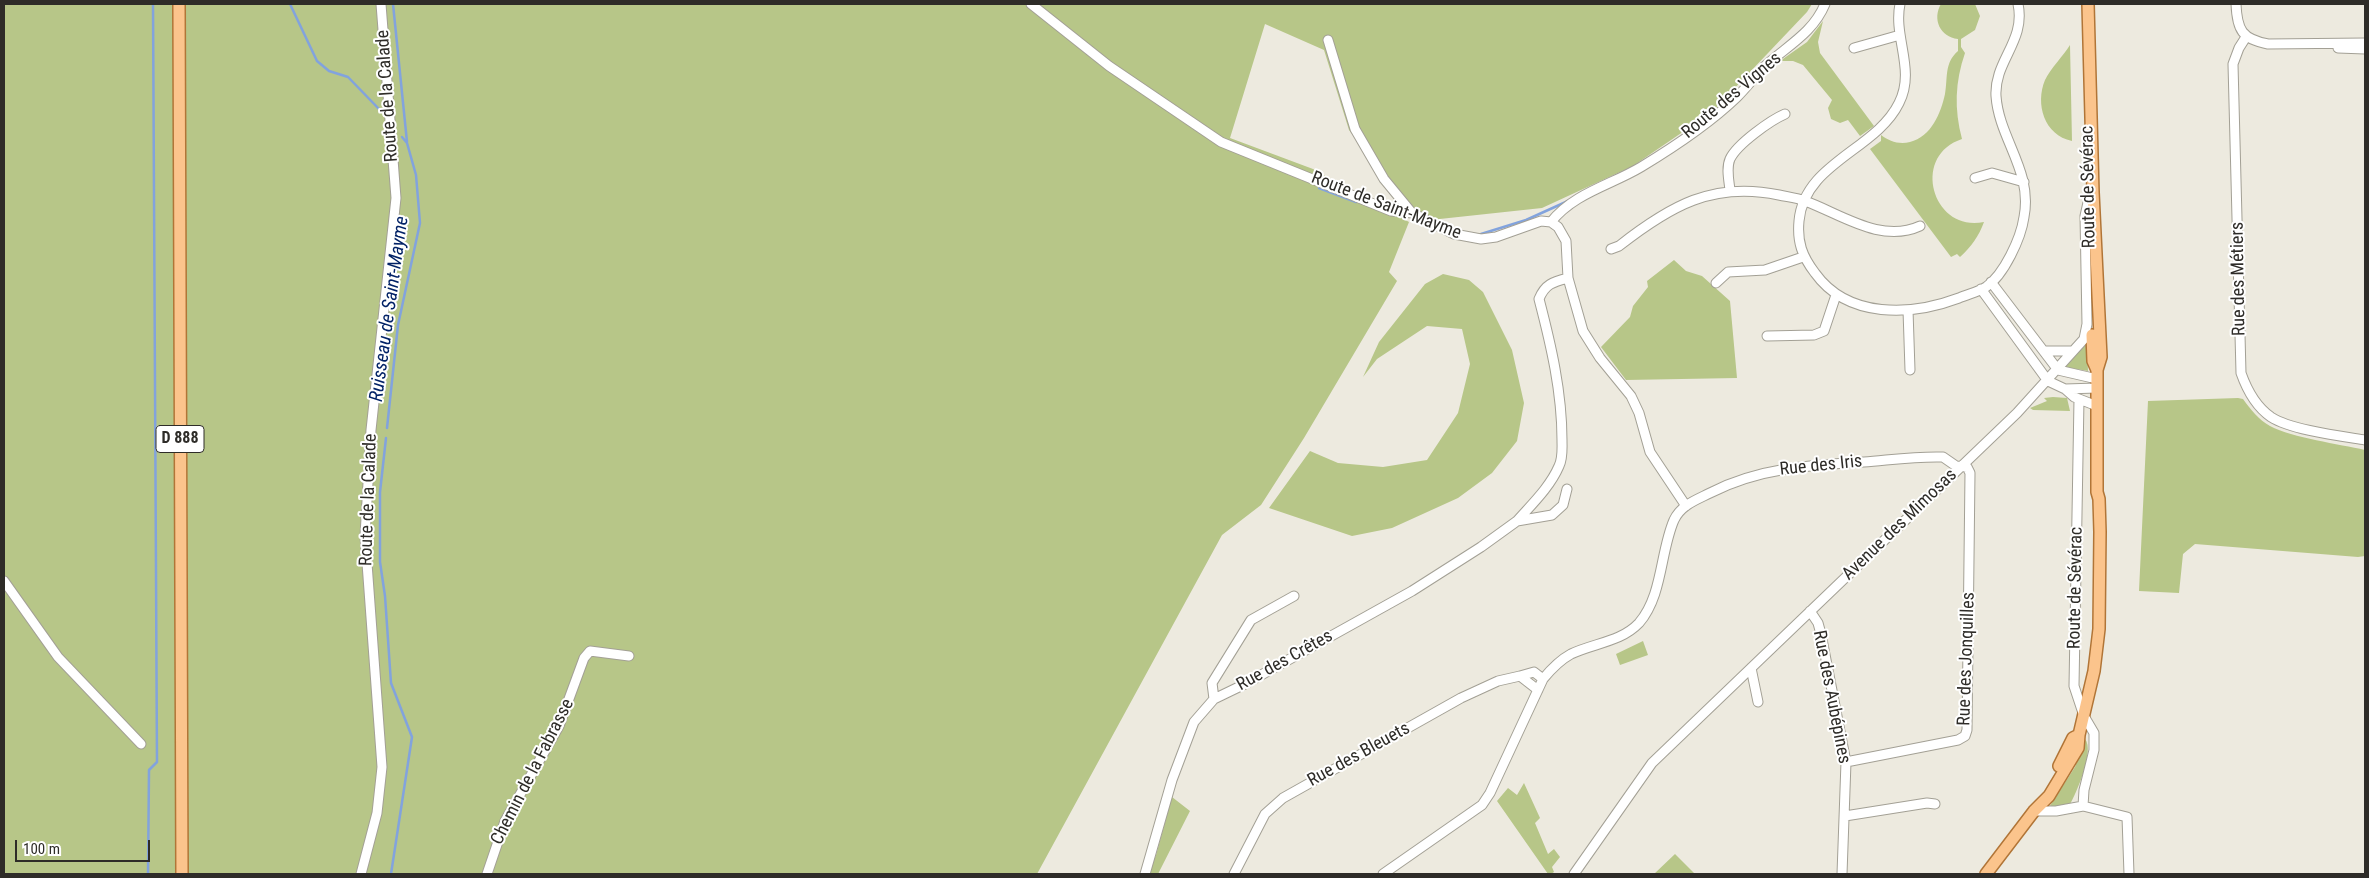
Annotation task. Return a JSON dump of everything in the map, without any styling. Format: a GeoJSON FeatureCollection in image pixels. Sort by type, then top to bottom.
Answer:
{"type":"FeatureCollection","features":[{"type":"Feature","properties":{"kind":"main road","name":"D 888"},"geometry":{"type":"LineString","coordinates":[[179,4],[182,874]]}},
{"type":"Feature","properties":{"kind":"main road","name":"Route de Sévérac"},"geometry":{"type":"LineString","coordinates":[[2084,4],[2093,361],[2097,379]]}},
{"type":"Feature","properties":{"kind":"main road","name":"Route de Sévérac"},"geometry":{"type":"LineString","coordinates":[[1986,874],[2034,811],[2049,796],[2078,748],[2079,735],[2094,671],[2097,638],[2092,628],[2094,498],[2097,492],[2097,379],[2101,358],[2093,192],[2088,4]]}},
{"type":"Feature","properties":{"kind":"street","name":"Route de la Calade"},"geometry":{"type":"LineString","coordinates":[[361,874],[377,814],[382,767],[365,536],[370,439],[396,198],[381,4]]}},
{"type":"Feature","properties":{"kind":"street","name":"Route de Saint-Mayme"},"geometry":{"type":"LineString","coordinates":[[1031,4],[1110,66],[1221,142],[1391,211],[1412,213],[1454,234],[1482,239],[1496,237],[1541,221],[1551,222]]}},
{"type":"Feature","properties":{"kind":"street","name":"Route des Vignes"},"geometry":{"type":"LineString","coordinates":[[1551,222],[1571,202],[1640,168],[1702,126],[1736,98],[1766,66],[1801,36],[1818,19],[1825,4]]}},
{"type":"Feature","properties":{"kind":"street"},"geometry":{"type":"LineString","coordinates":[[1900,4],[1898,14],[1900,35],[1905,50],[1906,80],[1898,106],[1880,127],[1814,184],[1804,200],[1798,240],[1803,257],[1820,281],[1836,295],[1858,306],[1884,310],[1908,310],[1951,301],[1981,289],[1991,282],[2012,254],[2021,234],[2025,215],[2024,182],[1996,95],[1999,74],[2018,35],[2020,15],[2018,4]]}},
{"type":"Feature","properties":{"kind":"street"},"geometry":{"type":"LineString","coordinates":[[2236,4],[2240,28],[2246,37],[2254,42],[2268,44],[2365,42]]}},
{"type":"Feature","properties":{"kind":"street"},"geometry":{"type":"LineString","coordinates":[[1854,48],[1900,35]]}},
{"type":"Feature","properties":{"kind":"street","name":"Rue des Métiers"},"geometry":{"type":"LineString","coordinates":[[2246,37],[2239,48],[2233,64],[2241,373],[2247,391],[2258,406],[2271,417],[2288,424],[2365,440]]}},
{"type":"Feature","properties":{"kind":"street"},"geometry":{"type":"LineString","coordinates":[[1328,40],[1355,129],[1384,179],[1412,213]]}},
{"type":"Feature","properties":{"kind":"street"},"geometry":{"type":"LineString","coordinates":[[2331,44],[2337,48],[2365,49]]}},
{"type":"Feature","properties":{"kind":"street"},"geometry":{"type":"LineString","coordinates":[[1730,190],[1728,166],[1730,159],[1737,149],[1774,119],[1786,114]]}},
{"type":"Feature","properties":{"kind":"street"},"geometry":{"type":"LineString","coordinates":[[1975,178],[1992,173],[2024,182]]}},
{"type":"Feature","properties":{"kind":"street"},"geometry":{"type":"LineString","coordinates":[[1611,249],[1619,246],[1666,213],[1699,198],[1730,190],[1765,192],[1804,200],[1871,230],[1909,231],[1920,226]]}},
{"type":"Feature","properties":{"kind":"street","name":"Avenue des Mimosas"},"geometry":{"type":"LineString","coordinates":[[1574,874],[1652,763],[1961,466],[2058,370],[2084,339],[2086,324],[2085,231],[2089,198]]}},
{"type":"Feature","properties":{"kind":"street"},"geometry":{"type":"LineString","coordinates":[[1383,874],[1482,804],[1490,794],[1543,679],[1555,665],[1571,654],[1618,638],[1636,626],[1646,614],[1655,591],[1675,519],[1686,506],[1650,452],[1643,435],[1639,413],[1631,396],[1600,358],[1583,331],[1568,278],[1566,241],[1558,227],[1551,222]]}},
{"type":"Feature","properties":{"kind":"street"},"geometry":{"type":"LineString","coordinates":[[1716,283],[1728,272],[1766,270],[1803,257]]}},
{"type":"Feature","properties":{"kind":"street","name":"Rue des Crêtes"},"geometry":{"type":"LineString","coordinates":[[1145,874],[1172,780],[1194,722],[1214,699],[1245,684],[1412,591],[1481,547],[1517,521],[1538,497],[1559,466],[1562,457],[1562,415],[1554,364],[1539,299],[1550,282],[1568,278]]}},
{"type":"Feature","properties":{"kind":"street"},"geometry":{"type":"LineString","coordinates":[[1991,282],[2058,370],[2097,379]]}},
{"type":"Feature","properties":{"kind":"street"},"geometry":{"type":"LineString","coordinates":[[1981,289],[2048,380],[2079,399],[2097,406]]}},
{"type":"Feature","properties":{"kind":"street"},"geometry":{"type":"LineString","coordinates":[[1767,336],[1814,335],[1824,331],[1836,295]]}},
{"type":"Feature","properties":{"kind":"street"},"geometry":{"type":"LineString","coordinates":[[1908,310],[1910,370]]}},
{"type":"Feature","properties":{"kind":"street"},"geometry":{"type":"LineString","coordinates":[[2044,351],[2073,351]]}},
{"type":"Feature","properties":{"kind":"street"},"geometry":{"type":"LineString","coordinates":[[2065,389],[2097,379]]}},
{"type":"Feature","properties":{"kind":"street","name":"Route de Sévérac"},"geometry":{"type":"LineString","coordinates":[[2079,399],[2074,686],[2084,716]]}},
{"type":"Feature","properties":{"kind":"street","name":"Rue des Iris"},"geometry":{"type":"LineString","coordinates":[[1686,506],[1723,486],[1762,473],[1795,466],[1934,457],[1943,457],[1956,466],[1961,466]]}},
{"type":"Feature","properties":{"kind":"street","name":"Rue des Jonquilles"},"geometry":{"type":"LineString","coordinates":[[1846,762],[1958,740],[1965,736],[1968,730],[1971,483],[1967,467],[1961,466]]}},
{"type":"Feature","properties":{"kind":"street","name":"Rue des Crêtes"},"geometry":{"type":"LineString","coordinates":[[1517,521],[1552,515],[1563,505],[1567,489]]}},
{"type":"Feature","properties":{"kind":"street"},"geometry":{"type":"LineString","coordinates":[[4,580],[58,657],[141,744]]}},
{"type":"Feature","properties":{"kind":"street"},"geometry":{"type":"LineString","coordinates":[[1214,699],[1212,684],[1251,620],[1294,596]]}},
{"type":"Feature","properties":{"kind":"street","name":"Rue des Aubépines"},"geometry":{"type":"LineString","coordinates":[[1810,611],[1818,623],[1821,634],[1846,762],[1842,874]]}},
{"type":"Feature","properties":{"kind":"street","name":"Chemin de la Fabrasse"},"geometry":{"type":"LineString","coordinates":[[486,874],[505,821],[559,726],[584,658],[590,651],[628,656]]}},
{"type":"Feature","properties":{"kind":"street"},"geometry":{"type":"LineString","coordinates":[[1751,668],[1758,702]]}},
{"type":"Feature","properties":{"kind":"street","name":"Rue des Bleuets"},"geometry":{"type":"LineString","coordinates":[[1234,874],[1265,814],[1283,798],[1461,698],[1498,681],[1534,672],[1543,679]]}},
{"type":"Feature","properties":{"kind":"street"},"geometry":{"type":"LineString","coordinates":[[1520,676],[1538,690]]}},
{"type":"Feature","properties":{"kind":"street"},"geometry":{"type":"LineString","coordinates":[[2083,806],[2084,790],[2094,750],[2094,733],[2084,716]]}},
{"type":"Feature","properties":{"kind":"street"},"geometry":{"type":"LineString","coordinates":[[1845,816],[1927,803],[1935,804]]}},
{"type":"Feature","properties":{"kind":"street"},"geometry":{"type":"LineString","coordinates":[[2034,811],[2056,811],[2083,806],[2127,817],[2130,874]]}},
{"type":"Feature","properties":{"kind":"green space"},"geometry":{"type":"Polygon","coordinates":[[[4,4],[1812,4],[1807,12],[1712,112],[1633,166],[1542,208],[1421,221],[1349,130],[1324,50],[1265,24],[1230,138],[1313,169],[1409,222],[1389,272],[1397,281],[1304,438],[1261,505],[1222,535],[1037,874],[4,874],[4,4]]]}},
{"type":"Feature","properties":{"kind":"green space"},"geometry":{"type":"Polygon","coordinates":[[[1941,4],[1975,4],[1980,16],[1975,30],[1961,39],[1961,47],[1965,53],[1959,74],[1957,106],[1962,139],[1946,148],[1936,161],[1933,176],[1934,191],[1941,205],[1952,216],[1966,222],[1984,222],[1974,241],[1960,257],[1957,254],[1951,257],[1870,149],[1881,141],[1881,135],[1898,143],[1906,143],[1917,139],[1929,130],[1938,116],[1945,94],[1950,61],[1958,51],[1958,39],[1946,35],[1939,26],[1937,16],[1941,4]]]}},
{"type":"Feature","properties":{"kind":"green space"},"geometry":{"type":"Polygon","coordinates":[[[1823,21],[1818,42],[1820,53],[1874,126],[1860,136],[1848,120],[1840,123],[1831,119],[1828,108],[1832,100],[1803,65],[1793,61],[1780,61],[1807,42],[1823,21]]]}},
{"type":"Feature","properties":{"kind":"green space"},"geometry":{"type":"Polygon","coordinates":[[[2070,45],[2072,141],[2062,138],[2049,125],[2044,117],[2041,99],[2045,80],[2070,45]]]}},
{"type":"Feature","properties":{"kind":"green space"},"geometry":{"type":"Polygon","coordinates":[[[1674,260],[1686,271],[1702,276],[1730,301],[1737,378],[1626,380],[1601,347],[1630,317],[1633,306],[1648,287],[1647,281],[1674,260]]]}},
{"type":"Feature","properties":{"kind":"green space"},"geometry":{"type":"Polygon","coordinates":[[[1443,274],[1469,280],[1483,292],[1512,350],[1524,403],[1517,441],[1492,473],[1458,498],[1392,528],[1352,536],[1269,508],[1310,451],[1338,463],[1383,467],[1427,460],[1458,413],[1470,364],[1462,329],[1427,326],[1377,359],[1363,377],[1379,342],[1425,284],[1443,274]]]}},
{"type":"Feature","properties":{"kind":"green space"},"geometry":{"type":"Polygon","coordinates":[[[2087,343],[2088,371],[2064,367],[2087,343]]]}},
{"type":"Feature","properties":{"kind":"green space"},"geometry":{"type":"Polygon","coordinates":[[[2044,398],[2067,398],[2070,411],[2033,410],[2030,408],[2047,401],[2044,398]]]}},
{"type":"Feature","properties":{"kind":"green space"},"geometry":{"type":"Polygon","coordinates":[[[2243,399],[2262,421],[2270,426],[2303,437],[2365,450],[2365,556],[2195,544],[2183,554],[2179,593],[2139,591],[2148,401],[2243,399]]]}},
{"type":"Feature","properties":{"kind":"green space"},"geometry":{"type":"Polygon","coordinates":[[[1643,641],[1648,655],[1620,665],[1616,654],[1643,641]]]}},
{"type":"Feature","properties":{"kind":"green space"},"geometry":{"type":"Polygon","coordinates":[[[2085,739],[2088,753],[2086,762],[2080,783],[2069,806],[2048,809],[2075,767],[2085,739]]]}},
{"type":"Feature","properties":{"kind":"green space"},"geometry":{"type":"Polygon","coordinates":[[[1524,783],[1540,818],[1535,823],[1548,854],[1554,849],[1560,857],[1552,867],[1554,872],[1551,874],[1548,874],[1497,801],[1508,788],[1517,795],[1524,783]]]}},
{"type":"Feature","properties":{"kind":"green space"},"geometry":{"type":"Polygon","coordinates":[[[1172,797],[1190,811],[1158,874],[1147,874],[1156,855],[1172,797]]]}},
{"type":"Feature","properties":{"kind":"green space"},"geometry":{"type":"Polygon","coordinates":[[[1675,854],[1695,874],[1654,874],[1675,854]]]}},
{"type":"Feature","properties":{"kind":"waterway"},"geometry":{"type":"LineString","coordinates":[[148,874],[149,770],[157,762],[153,4]]}},
{"type":"Feature","properties":{"kind":"waterway","name":"Ruisseau de Saint-Mayme"},"geometry":{"type":"LineString","coordinates":[[290,4],[317,61],[329,71],[348,77],[379,109]]}},
{"type":"Feature","properties":{"kind":"waterway"},"geometry":{"type":"LineString","coordinates":[[393,4],[407,142]]}},
{"type":"Feature","properties":{"kind":"waterway"},"geometry":{"type":"LineString","coordinates":[[1786,44],[1801,31]]}},
{"type":"Feature","properties":{"kind":"waterway","name":"Ruisseau de Saint-Mayme"},"geometry":{"type":"LineString","coordinates":[[387,428],[398,325],[420,223],[416,175],[407,143],[402,137]]}},
{"type":"Feature","properties":{"kind":"waterway"},"geometry":{"type":"LineString","coordinates":[[1319,188],[1356,202]]}},
{"type":"Feature","properties":{"kind":"waterway"},"geometry":{"type":"LineString","coordinates":[[1481,234],[1526,220],[1568,201]]}},
{"type":"Feature","properties":{"kind":"waterway","name":"Ruisseau de Saint-Mayme"},"geometry":{"type":"LineString","coordinates":[[386,438],[380,492],[380,562],[385,596],[391,683],[412,737],[391,874]]}}]}
